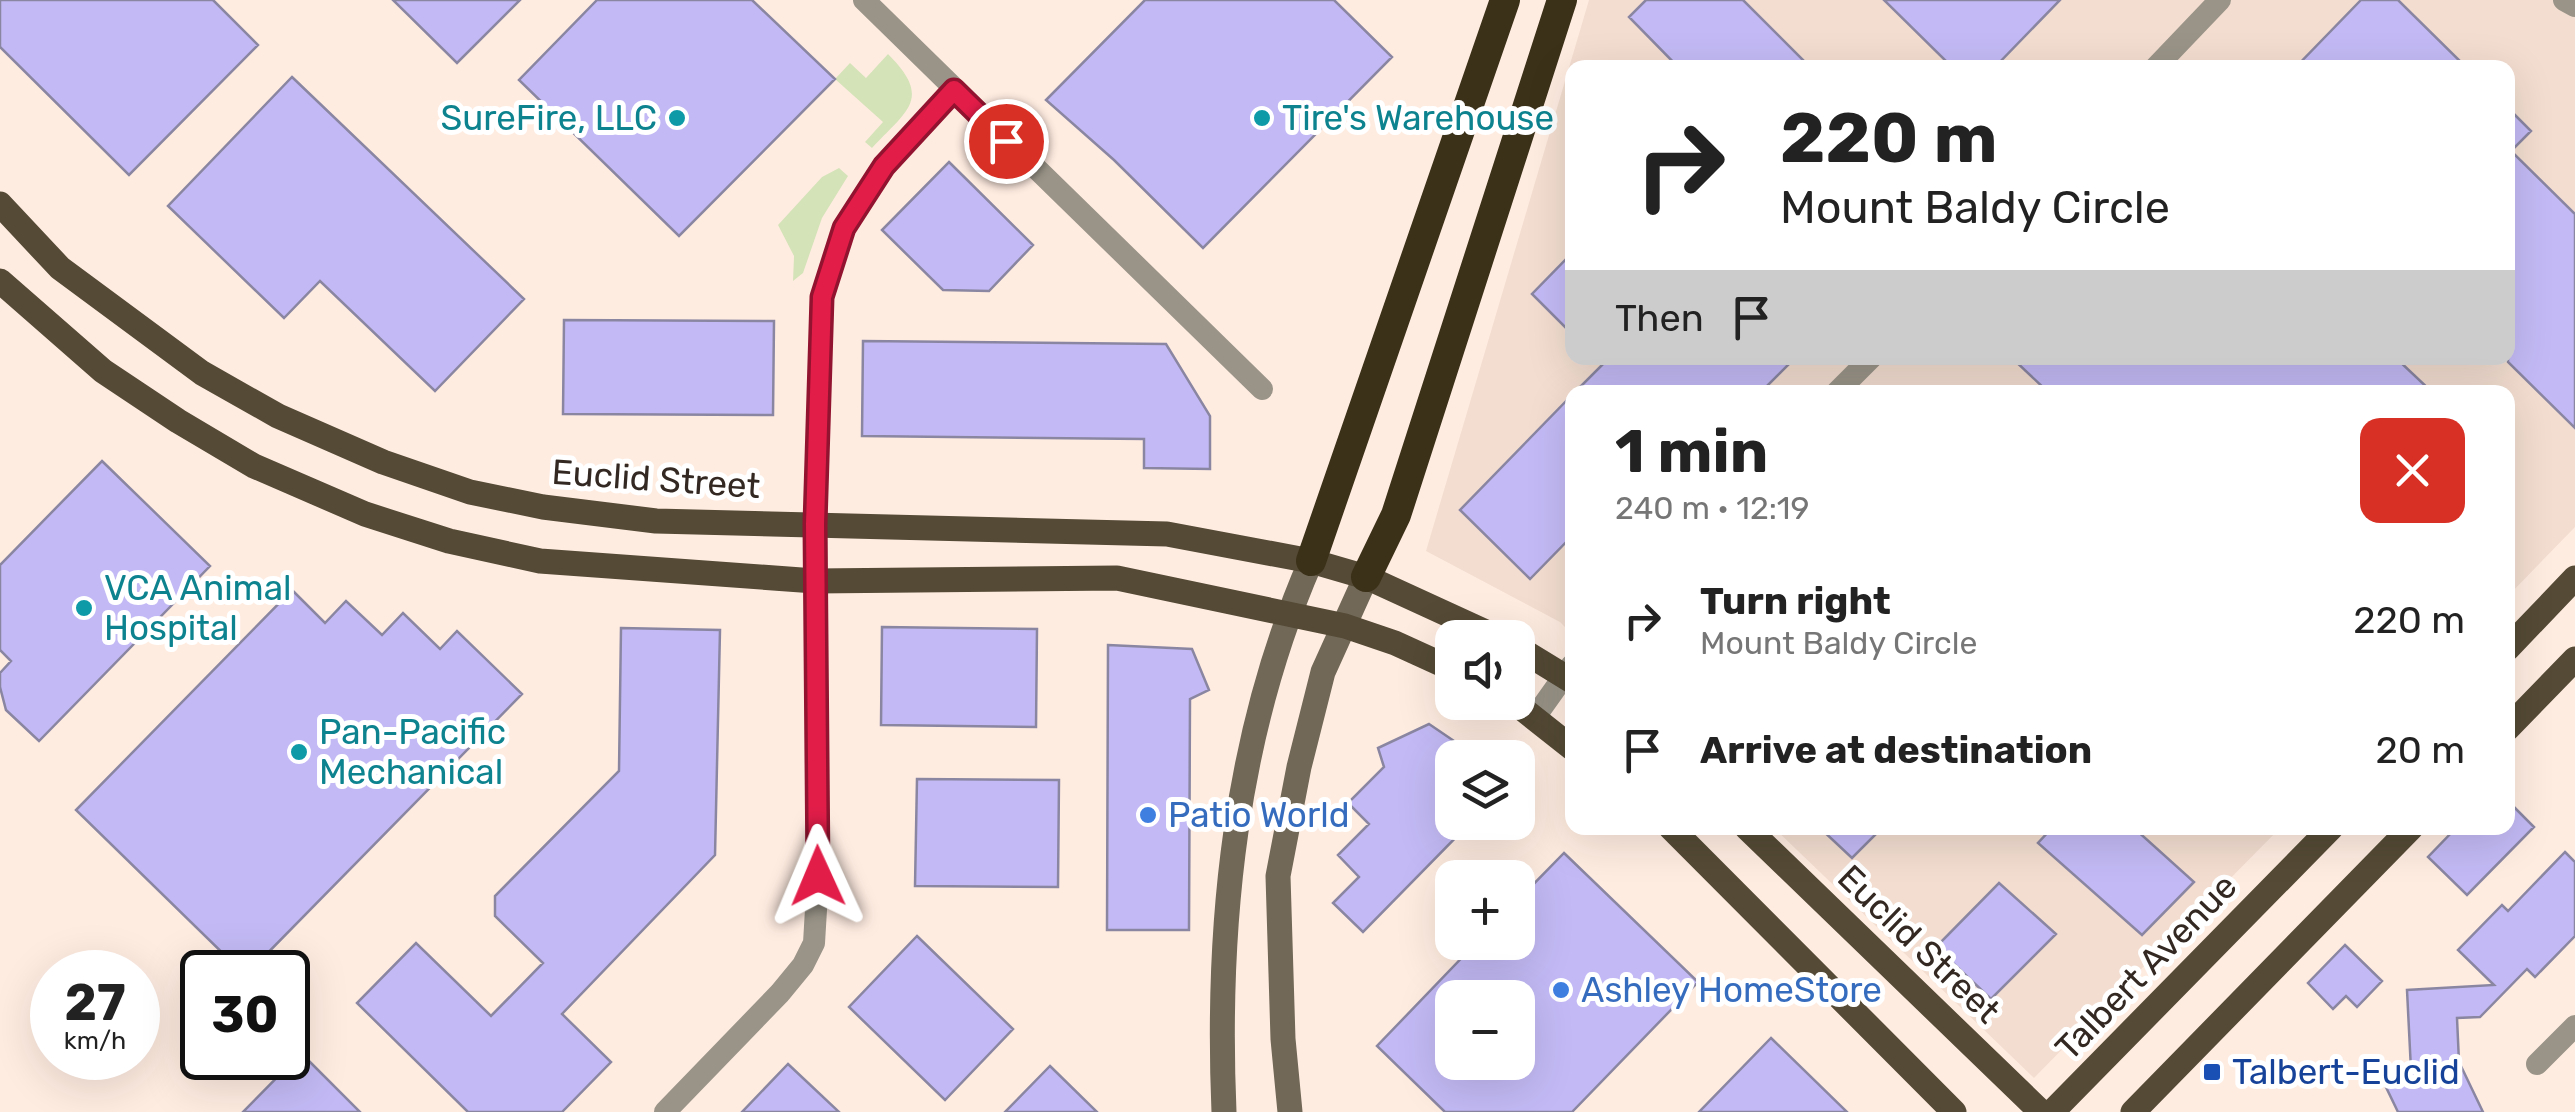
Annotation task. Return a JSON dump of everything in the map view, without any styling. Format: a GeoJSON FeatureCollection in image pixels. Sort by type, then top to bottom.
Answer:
{"type":"FeatureCollection","features":[{"type":"Feature","properties":{"kind":"highway"},"geometry":{"type":"LineString","coordinates":[[1310,561],[1505,0]]}},
{"type":"Feature","properties":{"kind":"highway"},"geometry":{"type":"LineString","coordinates":[[1366,577],[1396,515],[1562,0]]}},
{"type":"Feature","properties":{"kind":"main road","name":"Euclid Street"},"geometry":{"type":"LineString","coordinates":[[0,204],[60,268],[202,373],[278,416],[382,462],[470,492],[543,507],[656,520],[1166,534],[1310,561],[1366,577],[1460,620]]}},
{"type":"Feature","properties":{"kind":"main road"},"geometry":{"type":"LineString","coordinates":[[0,281],[104,371],[254,466],[365,514],[449,541],[540,561],[815,581],[1116,578],[1345,626],[1435,661]]}},
{"type":"Feature","properties":{"kind":"main road"},"geometry":{"type":"LineString","coordinates":[[2515,641],[2575,578]]}},
{"type":"Feature","properties":{"kind":"main road"},"geometry":{"type":"LineString","coordinates":[[1535,656],[1565,672]]}},
{"type":"Feature","properties":{"kind":"main road"},"geometry":{"type":"LineString","coordinates":[[2515,721],[2575,659]]}},
{"type":"Feature","properties":{"kind":"main road"},"geometry":{"type":"LineString","coordinates":[[1535,719],[1565,742]]}},
{"type":"Feature","properties":{"kind":"main road"},"geometry":{"type":"LineString","coordinates":[[1678,835],[1954,1112]]}},
{"type":"Feature","properties":{"kind":"main road","name":"Euclid Street"},"geometry":{"type":"LineString","coordinates":[[1754,835],[2040,1112]]}},
{"type":"Feature","properties":{"kind":"main road","name":"Talbert Avenue"},"geometry":{"type":"LineString","coordinates":[[2052,1112],[2324,835]]}},
{"type":"Feature","properties":{"kind":"main road"},"geometry":{"type":"LineString","coordinates":[[2132,1112],[2404,835]]}},
{"type":"Feature","properties":{"kind":"street"},"geometry":{"type":"LineString","coordinates":[[864,0],[1262,388]]}},
{"type":"Feature","properties":{"kind":"street"},"geometry":{"type":"LineString","coordinates":[[2163,60],[2220,0]]}},
{"type":"Feature","properties":{"kind":"street"},"geometry":{"type":"LineString","coordinates":[[2564,0],[2575,6]]}},
{"type":"Feature","properties":{"kind":"street"},"geometry":{"type":"LineString","coordinates":[[665,1112],[793,977],[814,943],[818,876],[815,524],[822,297],[844,228],[884,166],[954,90]]}},
{"type":"Feature","properties":{"kind":"street"},"geometry":{"type":"LineString","coordinates":[[1844,385],[1864,365]]}},
{"type":"Feature","properties":{"kind":"street"},"geometry":{"type":"LineString","coordinates":[[1224,1112],[1221,991],[1234,834],[1249,752],[1288,612],[1310,561]]}},
{"type":"Feature","properties":{"kind":"street"},"geometry":{"type":"LineString","coordinates":[[1290,1112],[1283,1038],[1278,876],[1298,767],[1323,672],[1366,577]]}},
{"type":"Feature","properties":{"kind":"street"},"geometry":{"type":"LineString","coordinates":[[1535,701],[1565,678]]}},
{"type":"Feature","properties":{"kind":"street"},"geometry":{"type":"LineString","coordinates":[[2537,1064],[2575,1026]]}},
{"type":"Feature","properties":{"kind":"shaded area"},"geometry":{"type":"Polygon","coordinates":[[[1589,0],[2575,0],[2575,527],[2515,589],[2515,385],[1565,385],[1565,627],[1426,551],[1565,81],[1565,365],[2515,365],[2515,60],[1571,60],[1589,0]]]}},
{"type":"Feature","properties":{"kind":"shaded area"},"geometry":{"type":"Polygon","coordinates":[[[1781,835],[2273,835],[2034,1078],[1781,835]]]}},
{"type":"Feature","properties":{"kind":"green space"},"geometry":{"type":"Polygon","coordinates":[[[888,54],[902,69],[912,93],[904,113],[872,148],[865,142],[883,122],[835,79],[850,63],[866,78],[888,54]]]}},
{"type":"Feature","properties":{"kind":"green space"},"geometry":{"type":"Polygon","coordinates":[[[839,168],[848,176],[822,218],[803,273],[793,281],[794,256],[778,225],[822,177],[839,168]]]}},
{"type":"Feature","properties":{"kind":"building"},"geometry":{"type":"Polygon","coordinates":[[[0,0],[213,0],[258,45],[129,175],[0,47],[0,0]]]}},
{"type":"Feature","properties":{"kind":"building"},"geometry":{"type":"Polygon","coordinates":[[[393,0],[520,0],[457,63],[393,0]]]}},
{"type":"Feature","properties":{"kind":"building","name":"SureFire, LLC"},"geometry":{"type":"Polygon","coordinates":[[[597,0],[752,0],[835,79],[679,236],[519,80],[597,0]]]}},
{"type":"Feature","properties":{"kind":"building"},"geometry":{"type":"Polygon","coordinates":[[[1145,0],[1334,0],[1392,57],[1203,248],[1046,100],[1145,0]]]}},
{"type":"Feature","properties":{"kind":"building"},"geometry":{"type":"Polygon","coordinates":[[[1646,0],[1743,0],[1803,60],[1671,60],[1629,17],[1646,0]]]}},
{"type":"Feature","properties":{"kind":"building"},"geometry":{"type":"Polygon","coordinates":[[[1884,0],[2060,0],[2002,60],[1945,60],[1884,0]]]}},
{"type":"Feature","properties":{"kind":"building"},"geometry":{"type":"Polygon","coordinates":[[[2361,0],[2398,0],[2459,60],[2303,60],[2361,0]]]}},
{"type":"Feature","properties":{"kind":"building"},"geometry":{"type":"Polygon","coordinates":[[[292,77],[524,299],[435,391],[320,281],[284,318],[168,206],[292,77]]]}},
{"type":"Feature","properties":{"kind":"building"},"geometry":{"type":"Polygon","coordinates":[[[2515,115],[2531,131],[2515,147],[2515,115]]]}},
{"type":"Feature","properties":{"kind":"building"},"geometry":{"type":"Polygon","coordinates":[[[2515,155],[2575,214],[2575,428],[2511,365],[2515,365],[2515,155]]]}},
{"type":"Feature","properties":{"kind":"building"},"geometry":{"type":"Polygon","coordinates":[[[949,162],[1033,245],[989,291],[943,290],[882,230],[949,162]]]}},
{"type":"Feature","properties":{"kind":"building"},"geometry":{"type":"Polygon","coordinates":[[[1565,260],[1565,327],[1532,294],[1565,260]]]}},
{"type":"Feature","properties":{"kind":"building"},"geometry":{"type":"Polygon","coordinates":[[[564,320],[774,321],[773,415],[563,414],[564,320]]]}},
{"type":"Feature","properties":{"kind":"building"},"geometry":{"type":"Polygon","coordinates":[[[863,341],[1166,344],[1210,416],[1210,469],[1144,468],[1144,439],[862,436],[863,341]]]}},
{"type":"Feature","properties":{"kind":"building"},"geometry":{"type":"Polygon","coordinates":[[[1602,365],[1788,365],[1768,385],[1582,385],[1602,365]]]}},
{"type":"Feature","properties":{"kind":"building"},"geometry":{"type":"Polygon","coordinates":[[[2019,365],[2403,365],[2425,385],[2041,385],[2019,365]]]}},
{"type":"Feature","properties":{"kind":"building"},"geometry":{"type":"Polygon","coordinates":[[[1565,402],[1565,543],[1530,579],[1460,510],[1565,402]]]}},
{"type":"Feature","properties":{"kind":"building","name":"VCA Animal Hospital"},"geometry":{"type":"Polygon","coordinates":[[[102,461],[210,566],[39,741],[6,710],[0,687],[0,673],[11,661],[0,650],[0,565],[102,461]]]}},
{"type":"Feature","properties":{"kind":"building","name":"Pan-Pacific Mechanical"},"geometry":{"type":"Polygon","coordinates":[[[292,590],[325,623],[346,601],[382,635],[403,613],[440,649],[457,631],[522,694],[271,950],[219,950],[76,810],[292,590]]]}},
{"type":"Feature","properties":{"kind":"building"},"geometry":{"type":"Polygon","coordinates":[[[882,627],[1037,629],[1036,727],[881,725],[882,627]]]}},
{"type":"Feature","properties":{"kind":"building"},"geometry":{"type":"Polygon","coordinates":[[[621,628],[720,630],[715,855],[562,1014],[611,1062],[562,1112],[468,1112],[357,1003],[416,943],[491,1016],[543,963],[495,916],[495,896],[619,771],[621,628]]]}},
{"type":"Feature","properties":{"kind":"building","name":"Patio World"},"geometry":{"type":"Polygon","coordinates":[[[1108,645],[1192,649],[1209,690],[1190,699],[1189,930],[1107,930],[1108,645]]]}},
{"type":"Feature","properties":{"kind":"building"},"geometry":{"type":"Polygon","coordinates":[[[1429,724],[1453,740],[1435,740],[1435,840],[1453,840],[1363,932],[1333,903],[1359,877],[1338,855],[1369,824],[1348,803],[1384,767],[1378,748],[1429,724]]]}},
{"type":"Feature","properties":{"kind":"building"},"geometry":{"type":"Polygon","coordinates":[[[917,779],[1059,780],[1058,887],[915,886],[917,779]]]}},
{"type":"Feature","properties":{"kind":"building"},"geometry":{"type":"Polygon","coordinates":[[[2515,808],[2534,827],[2467,895],[2428,857],[2449,835],[2515,835],[2515,808]]]}},
{"type":"Feature","properties":{"kind":"building"},"geometry":{"type":"Polygon","coordinates":[[[1827,835],[1875,835],[1852,858],[1827,835]]]}},
{"type":"Feature","properties":{"kind":"building"},"geometry":{"type":"Polygon","coordinates":[[[2045,835],[2142,835],[2194,882],[2142,935],[2038,843],[2045,835]]]}},
{"type":"Feature","properties":{"kind":"building"},"geometry":{"type":"Polygon","coordinates":[[[2565,852],[2575,862],[2575,936],[2535,977],[2527,969],[2480,1017],[2457,1018],[2459,1062],[2483,1112],[2398,1112],[2384,1083],[2411,1070],[2407,990],[2494,985],[2458,950],[2502,905],[2508,911],[2565,852]]]}},
{"type":"Feature","properties":{"kind":"building","name":"Ashley HomeStore"},"geometry":{"type":"Polygon","coordinates":[[[1564,853],[1698,982],[1572,1112],[1445,1112],[1377,1046],[1435,986],[1435,1080],[1535,1080],[1535,980],[1440,980],[1460,960],[1535,960],[1535,883],[1564,853]]]}},
{"type":"Feature","properties":{"kind":"building"},"geometry":{"type":"Polygon","coordinates":[[[1999,883],[2056,934],[1991,999],[1936,947],[1999,883]]]}},
{"type":"Feature","properties":{"kind":"building"},"geometry":{"type":"Polygon","coordinates":[[[917,936],[1013,1029],[945,1100],[849,1007],[917,936]]]}},
{"type":"Feature","properties":{"kind":"building"},"geometry":{"type":"Polygon","coordinates":[[[2345,945],[2382,981],[2357,1007],[2346,996],[2333,1009],[2308,983],[2345,945]]]}},
{"type":"Feature","properties":{"kind":"building"},"geometry":{"type":"Polygon","coordinates":[[[1771,1038],[1847,1112],[1699,1112],[1771,1038]]]}},
{"type":"Feature","properties":{"kind":"building"},"geometry":{"type":"Polygon","coordinates":[[[310,1062],[360,1112],[243,1112],[274,1080],[310,1080],[310,1062]]]}},
{"type":"Feature","properties":{"kind":"building"},"geometry":{"type":"Polygon","coordinates":[[[788,1064],[839,1112],[742,1112],[788,1064]]]}},
{"type":"Feature","properties":{"kind":"building"},"geometry":{"type":"Polygon","coordinates":[[[1050,1066],[1097,1112],[1005,1112],[1050,1066]]]}},
{"type":"Feature","properties":{"kind":"place","name":"SureFire, LLC"},"geometry":{"type":"Point","coordinates":[677,118]}},
{"type":"Feature","properties":{"kind":"place","name":"Tire's Warehouse"},"geometry":{"type":"Point","coordinates":[1262,118]}},
{"type":"Feature","properties":{"kind":"place","name":"VCA Animal Hospital"},"geometry":{"type":"Point","coordinates":[84,608]}},
{"type":"Feature","properties":{"kind":"place","name":"Pan-Pacific Mechanical"},"geometry":{"type":"Point","coordinates":[299,752]}},
{"type":"Feature","properties":{"kind":"place","name":"Patio World"},"geometry":{"type":"Point","coordinates":[1148,815]}},
{"type":"Feature","properties":{"kind":"place","name":"Ashley HomeStore"},"geometry":{"type":"Point","coordinates":[1561,990]}},
{"type":"Feature","properties":{"kind":"place","name":"Talbert-Euclid"},"geometry":{"type":"Point","coordinates":[2212,1072]}},
{"type":"Feature","properties":{"kind":"route"},"geometry":{"type":"LineString","coordinates":[[818,876],[815,524],[822,297],[844,228],[884,166],[954,90],[1006,141]]}}]}
